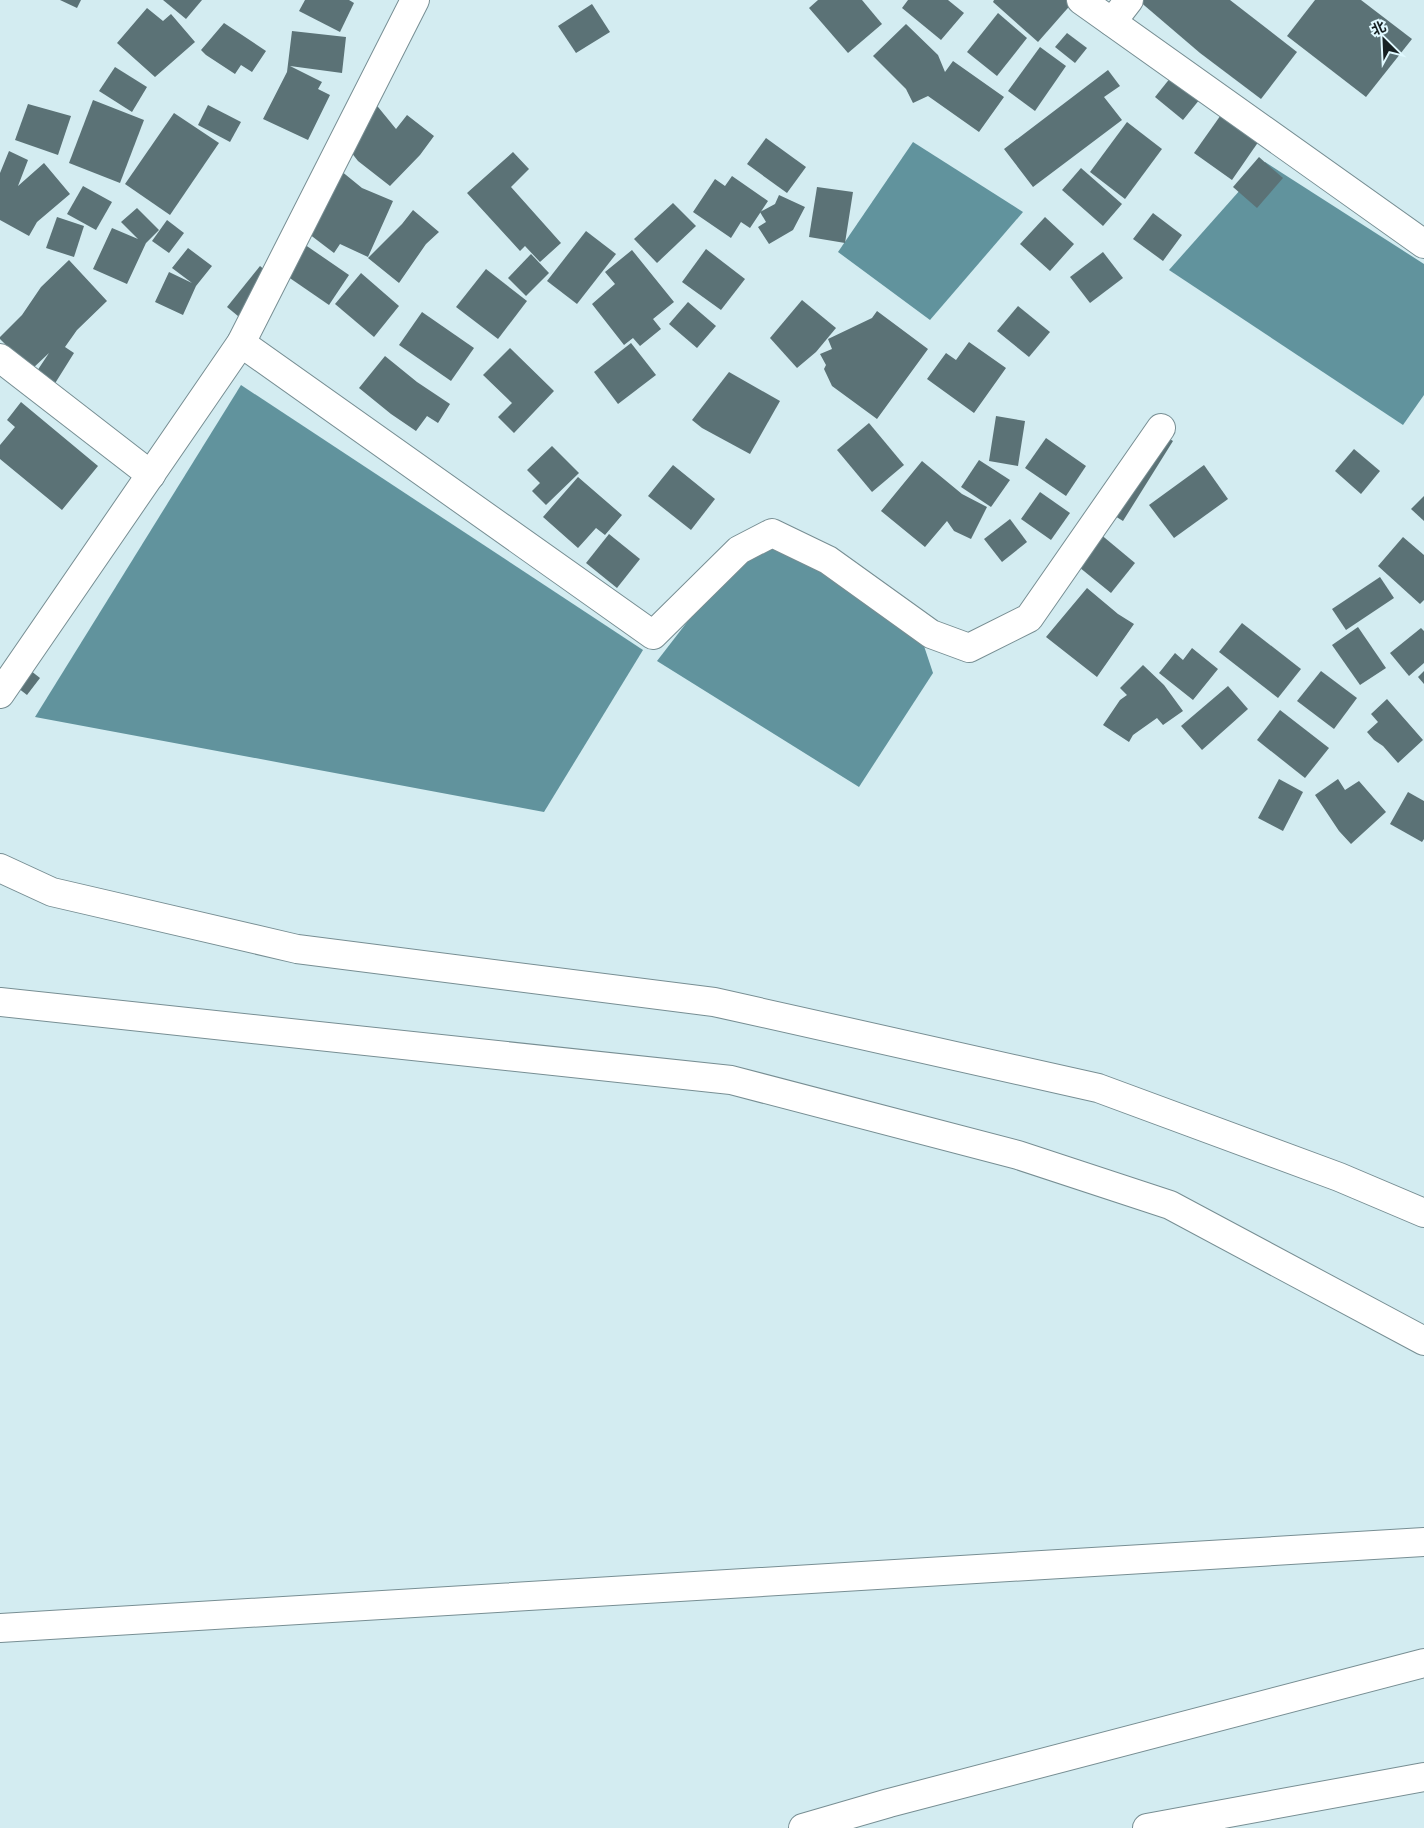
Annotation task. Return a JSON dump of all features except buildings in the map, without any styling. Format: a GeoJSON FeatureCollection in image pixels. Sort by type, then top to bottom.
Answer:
{"type":"FeatureCollection","features":[{"type":"Feature","properties":{"kind":"street"},"geometry":{"type":"LineString","coordinates":[[0,694],[241,344],[415,0]]}},
{"type":"Feature","properties":{"kind":"street"},"geometry":{"type":"LineString","coordinates":[[1080,0],[1424,244]]}},
{"type":"Feature","properties":{"kind":"street"},"geometry":{"type":"LineString","coordinates":[[1112,22],[1129,0]]}},
{"type":"Feature","properties":{"kind":"street"},"geometry":{"type":"LineString","coordinates":[[241,344],[653,635],[739,550],[772,533],[828,560],[931,634],[969,648],[1029,618],[1161,428]]}},
{"type":"Feature","properties":{"kind":"street"},"geometry":{"type":"LineString","coordinates":[[0,358],[151,475]]}},
{"type":"Feature","properties":{"kind":"street"},"geometry":{"type":"LineString","coordinates":[[0,868],[52,892],[297,949],[714,1002],[1098,1088],[1339,1177],[1424,1213]]}},
{"type":"Feature","properties":{"kind":"street"},"geometry":{"type":"LineString","coordinates":[[0,1002],[731,1080],[1018,1155],[1170,1204],[1424,1341]]}},
{"type":"Feature","properties":{"kind":"street"},"geometry":{"type":"LineString","coordinates":[[0,1628],[1424,1542]]}},
{"type":"Feature","properties":{"kind":"street"},"geometry":{"type":"LineString","coordinates":[[803,1828],[889,1803],[1424,1663]]}},
{"type":"Feature","properties":{"kind":"street"},"geometry":{"type":"LineString","coordinates":[[1147,1828],[1424,1776]]}},
{"type":"Feature","properties":{"kind":"water"},"geometry":{"type":"Polygon","coordinates":[[[913,142],[1023,212],[930,320],[838,252],[913,142]]]}},
{"type":"Feature","properties":{"kind":"water"},"geometry":{"type":"Polygon","coordinates":[[[1265,162],[1424,264],[1424,395],[1403,425],[1169,270],[1265,162]]]}},
{"type":"Feature","properties":{"kind":"water"},"geometry":{"type":"Polygon","coordinates":[[[241,385],[643,650],[544,812],[35,717],[241,385]]]}},
{"type":"Feature","properties":{"kind":"water"},"geometry":{"type":"Polygon","coordinates":[[[789,543],[913,613],[933,673],[859,787],[657,661],[735,560],[789,543]]]}}]}
